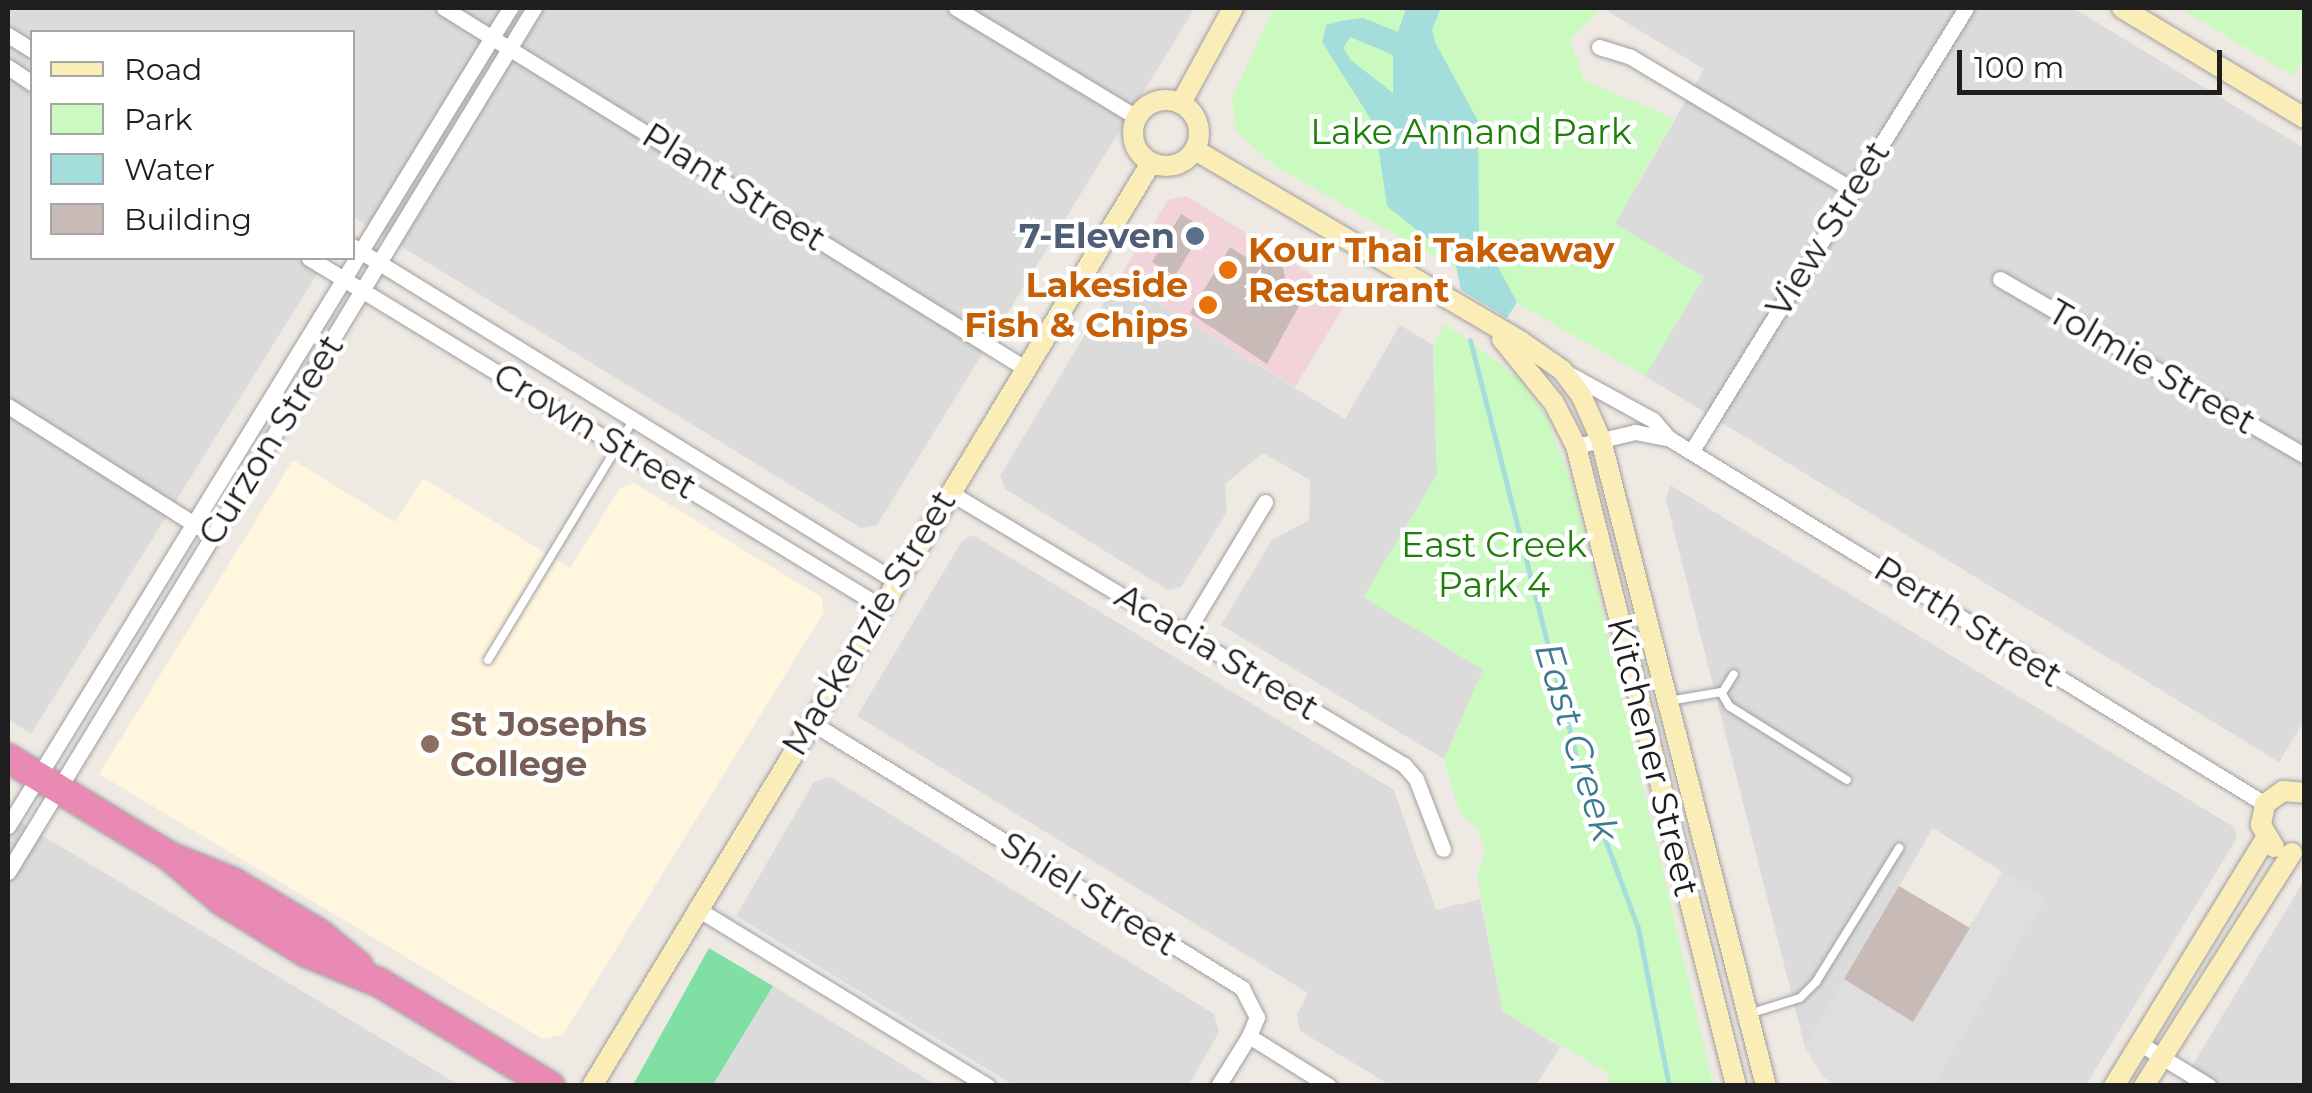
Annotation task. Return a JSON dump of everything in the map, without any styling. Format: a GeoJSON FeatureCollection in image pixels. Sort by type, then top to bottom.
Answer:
{"type":"FeatureCollection","features":[{"type":"Feature","properties":{"kind":"highway"},"geometry":{"type":"LineString","coordinates":[[8,758],[169,856],[233,882],[320,934],[380,984],[550,1086]]}},
{"type":"Feature","properties":{"kind":"main road"},"geometry":{"type":"LineString","coordinates":[[1181,103],[1233,8]]}},
{"type":"Feature","properties":{"kind":"main road"},"geometry":{"type":"LineString","coordinates":[[2122,8],[2304,118]]}},
{"type":"Feature","properties":{"kind":"main road"},"geometry":{"type":"LineString","coordinates":[[1159,100],[1181,103],[1199,128],[1194,150],[1180,164],[1151,163],[1134,143],[1136,117],[1159,100]]}},
{"type":"Feature","properties":{"kind":"main road","name":"Perth Street"},"geometry":{"type":"LineString","coordinates":[[1194,150],[1562,370]]}},
{"type":"Feature","properties":{"kind":"main road","name":"Mackenzie Street"},"geometry":{"type":"LineString","coordinates":[[592,1086],[696,908],[1151,163]]}},
{"type":"Feature","properties":{"kind":"main road","name":"Kitchener Street"},"geometry":{"type":"LineString","coordinates":[[1497,334],[1554,403],[1576,446],[1736,1086]]}},
{"type":"Feature","properties":{"kind":"main road","name":"Kitchener Street"},"geometry":{"type":"LineString","coordinates":[[1562,370],[1602,440],[1766,1086]]}},
{"type":"Feature","properties":{"kind":"main road"},"geometry":{"type":"LineString","coordinates":[[2114,1086],[2266,838],[2266,804],[2283,792],[2304,793]]}},
{"type":"Feature","properties":{"kind":"main road"},"geometry":{"type":"LineString","coordinates":[[2144,1086],[2298,851],[2266,838]]}},
{"type":"Feature","properties":{"kind":"street","name":"Plant Street"},"geometry":{"type":"LineString","coordinates":[[444,8],[1024,367]]}},
{"type":"Feature","properties":{"kind":"street","name":"Curzon Street"},"geometry":{"type":"LineString","coordinates":[[356,248],[510,8]]}},
{"type":"Feature","properties":{"kind":"street","name":"Curzon Street"},"geometry":{"type":"LineString","coordinates":[[8,826],[49,783],[212,536],[534,8]]}},
{"type":"Feature","properties":{"kind":"street"},"geometry":{"type":"LineString","coordinates":[[956,8],[1136,117]]}},
{"type":"Feature","properties":{"kind":"street","name":"View Street"},"geometry":{"type":"LineString","coordinates":[[1691,452],[1966,8]]}},
{"type":"Feature","properties":{"kind":"street"},"geometry":{"type":"LineString","coordinates":[[8,34],[30,49]]}},
{"type":"Feature","properties":{"kind":"street"},"geometry":{"type":"LineString","coordinates":[[1599,47],[1628,56],[1852,190]]}},
{"type":"Feature","properties":{"kind":"street"},"geometry":{"type":"LineString","coordinates":[[8,67],[30,82]]}},
{"type":"Feature","properties":{"kind":"street","name":"Crown Street"},"geometry":{"type":"LineString","coordinates":[[356,248],[895,581]]}},
{"type":"Feature","properties":{"kind":"street","name":"Crown Street"},"geometry":{"type":"LineString","coordinates":[[312,260],[880,606]]}},
{"type":"Feature","properties":{"kind":"street","name":"Curzon Street"},"geometry":{"type":"LineString","coordinates":[[8,872],[49,783],[194,523],[351,260]]}},
{"type":"Feature","properties":{"kind":"street","name":"Tolmie Street"},"geometry":{"type":"LineString","coordinates":[[2000,278],[2304,455]]}},
{"type":"Feature","properties":{"kind":"street","name":"Perth Street"},"geometry":{"type":"LineString","coordinates":[[1562,370],[1653,420],[1670,440]]}},
{"type":"Feature","properties":{"kind":"street"},"geometry":{"type":"LineString","coordinates":[[8,406],[212,536]]}},
{"type":"Feature","properties":{"kind":"street","name":"Perth Street"},"geometry":{"type":"LineString","coordinates":[[1576,446],[1635,432],[1670,440],[2266,804]]}},
{"type":"Feature","properties":{"kind":"street","name":"Acacia Street"},"geometry":{"type":"LineString","coordinates":[[950,492],[1404,765],[1416,779],[1443,849]]}},
{"type":"Feature","properties":{"kind":"street"},"geometry":{"type":"LineString","coordinates":[[1186,632],[1264,502]]}},
{"type":"Feature","properties":{"kind":"street","name":"Shiel Street"},"geometry":{"type":"LineString","coordinates":[[809,722],[1242,988],[1257,1017],[1249,1036]]}},
{"type":"Feature","properties":{"kind":"street"},"geometry":{"type":"LineString","coordinates":[[696,908],[988,1086]]}},
{"type":"Feature","properties":{"kind":"street"},"geometry":{"type":"LineString","coordinates":[[1218,1086],[1249,1036],[1329,1086]]}},
{"type":"Feature","properties":{"kind":"street"},"geometry":{"type":"LineString","coordinates":[[2139,1044],[2209,1086]]}},
{"type":"Feature","properties":{"kind":"lane"},"geometry":{"type":"LineString","coordinates":[[488,660],[632,422]]}},
{"type":"Feature","properties":{"kind":"lane"},"geometry":{"type":"LineString","coordinates":[[1722,694],[1734,674]]}},
{"type":"Feature","properties":{"kind":"lane"},"geometry":{"type":"LineString","coordinates":[[1668,701],[1722,694]]}},
{"type":"Feature","properties":{"kind":"lane"},"geometry":{"type":"LineString","coordinates":[[1722,694],[1729,706],[1847,780]]}},
{"type":"Feature","properties":{"kind":"lane"},"geometry":{"type":"LineString","coordinates":[[1748,1014],[1800,998],[1816,982],[1899,848]]}},
{"type":"Feature","properties":{"kind":"shaded area"},"geometry":{"type":"Polygon","coordinates":[[[8,8],[1195,8],[877,525],[861,528],[355,218],[355,30],[30,30],[30,260],[326,260],[31,734],[8,719],[8,8]]]}},
{"type":"Feature","properties":{"kind":"shaded area"},"geometry":{"type":"Polygon","coordinates":[[[1602,8],[2073,8],[2304,148],[2304,721],[2279,762],[1645,376],[1704,277],[1615,224],[1704,69],[1602,8]]]}},
{"type":"Feature","properties":{"kind":"shaded area"},"geometry":{"type":"Polygon","coordinates":[[[1187,196],[1349,298],[1295,387],[1119,278],[1168,200],[1187,196]]]}},
{"type":"Feature","properties":{"kind":"shaded area"},"geometry":{"type":"Polygon","coordinates":[[[1119,278],[1345,419],[1400,325],[1433,345],[1437,475],[1364,597],[1483,670],[1444,759],[1221,625],[1272,540],[1309,520],[1310,480],[1263,453],[1225,484],[1227,512],[1181,587],[1168,590],[1005,489],[1000,476],[1119,278]]]}},
{"type":"Feature","properties":{"kind":"shaded area","name":"St Josephs College"},"geometry":{"type":"Polygon","coordinates":[[[293,460],[395,522],[423,478],[570,568],[620,488],[634,483],[821,597],[824,612],[563,1035],[543,1039],[99,774],[293,460]]]}},
{"type":"Feature","properties":{"kind":"shaded area"},"geometry":{"type":"Polygon","coordinates":[[[1670,485],[2234,827],[2237,838],[2086,1085],[1932,1085],[2045,899],[1933,828],[1805,1047],[1666,500],[1670,485]]]}},
{"type":"Feature","properties":{"kind":"shaded area"},"geometry":{"type":"Polygon","coordinates":[[[973,535],[1394,790],[1436,910],[1480,899],[1503,1011],[1560,1047],[1536,1085],[1390,1085],[1300,1031],[1297,1015],[1308,993],[857,716],[962,541],[973,535]]]}},
{"type":"Feature","properties":{"kind":"shaded area"},"geometry":{"type":"Polygon","coordinates":[[[830,777],[1214,1014],[1219,1032],[1189,1085],[1013,1085],[736,916],[814,782],[830,777]]]}},
{"type":"Feature","properties":{"kind":"shaded area"},"geometry":{"type":"Polygon","coordinates":[[[8,815],[58,845],[459,1085],[8,1085],[8,815]]]}},
{"type":"Feature","properties":{"kind":"shaded area"},"geometry":{"type":"Polygon","coordinates":[[[2003,871],[2045,899],[1932,1085],[1836,1085],[1822,1076],[1805,1047],[1844,979],[1913,1022],[2003,871]]]}},
{"type":"Feature","properties":{"kind":"shaded area"},"geometry":{"type":"Polygon","coordinates":[[[2303,882],[2304,1085],[2180,1086],[2303,882]]]}},
{"type":"Feature","properties":{"kind":"shaded area"},"geometry":{"type":"Polygon","coordinates":[[[773,986],[936,1085],[713,1086],[773,986]]]}},
{"type":"Feature","properties":{"kind":"green space","name":"Lake Annand Park"},"geometry":{"type":"Polygon","coordinates":[[[1273,8],[1602,8],[1570,40],[1584,80],[1674,119],[1615,224],[1704,277],[1645,376],[1275,166],[1236,131],[1232,99],[1273,8]]]}},
{"type":"Feature","properties":{"kind":"green space"},"geometry":{"type":"Polygon","coordinates":[[[2179,8],[2304,8],[2304,58],[2293,76],[2179,8]]]}},
{"type":"Feature","properties":{"kind":"green space","name":"East Creek Park 4"},"geometry":{"type":"Polygon","coordinates":[[[1445,324],[1518,377],[1547,418],[1573,487],[1713,1085],[1609,1085],[1607,1072],[1503,1012],[1477,875],[1485,851],[1478,829],[1460,814],[1444,759],[1483,670],[1363,597],[1437,475],[1433,345],[1445,324]]]}},
{"type":"Feature","properties":{"kind":"green space"},"geometry":{"type":"Polygon","coordinates":[[[709,948],[773,986],[713,1085],[633,1085],[709,948]]]}},
{"type":"Feature","properties":{"kind":"water"},"geometry":{"type":"Polygon","coordinates":[[[1406,8],[1441,8],[1432,30],[1478,121],[1479,232],[1517,302],[1507,318],[1461,290],[1455,261],[1387,206],[1375,126],[1322,42],[1326,25],[1340,21],[1363,18],[1398,32],[1406,8]],[[1350,37],[1343,48],[1352,61],[1393,93],[1393,55],[1350,37]]]}},
{"type":"Feature","properties":{"kind":"building"},"geometry":{"type":"Polygon","coordinates":[[[1181,214],[1204,228],[1175,276],[1152,262],[1181,214]]]}},
{"type":"Feature","properties":{"kind":"building"},"geometry":{"type":"Polygon","coordinates":[[[1230,247],[1258,265],[1282,263],[1286,282],[1305,295],[1267,364],[1190,313],[1230,247]]]}},
{"type":"Feature","properties":{"kind":"building"},"geometry":{"type":"Polygon","coordinates":[[[1899,886],[1970,928],[1913,1022],[1844,979],[1899,886]]]}},
{"type":"Feature","properties":{"kind":"waterway","name":"East Creek"},"geometry":{"type":"LineString","coordinates":[[1470,340],[1580,772],[1638,928],[1669,1086]]}},
{"type":"Feature","properties":{"kind":"place","name":"7-Eleven"},"geometry":{"type":"Point","coordinates":[1195,236]}},
{"type":"Feature","properties":{"kind":"place","name":"Kour Thai Takeaway Restaurant"},"geometry":{"type":"Point","coordinates":[1228,270]}},
{"type":"Feature","properties":{"kind":"place","name":"Lakeside Fish & Chips"},"geometry":{"type":"Point","coordinates":[1208,305]}},
{"type":"Feature","properties":{"kind":"place","name":"St Josephs College"},"geometry":{"type":"Point","coordinates":[430,744]}}]}
